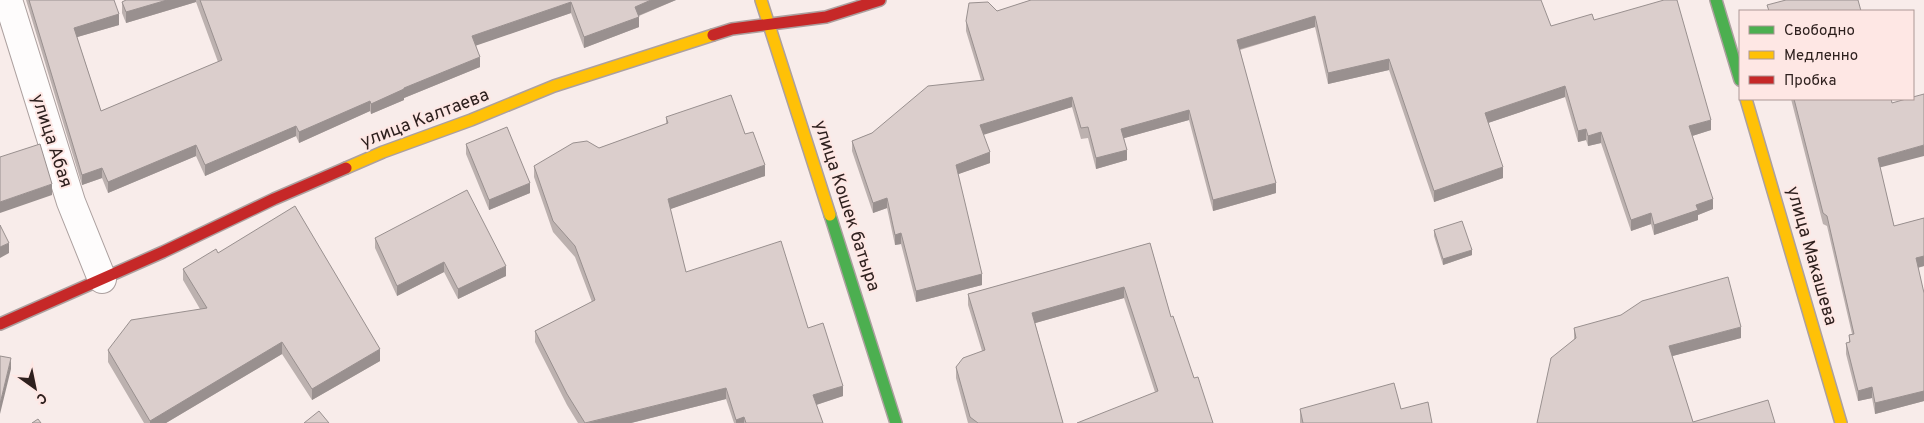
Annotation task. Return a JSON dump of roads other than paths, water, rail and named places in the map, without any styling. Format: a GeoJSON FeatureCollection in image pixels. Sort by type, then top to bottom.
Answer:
{"type":"FeatureCollection","features":[{"type":"Feature","properties":{"kind":"street","name":"улица Абая"},"geometry":{"type":"LineString","coordinates":[[8,0],[71,202],[102,279]]}},
{"type":"Feature","properties":{"kind":"street","name":"улица Кошек батыра"},"geometry":{"type":"LineString","coordinates":[[761,0],[896,423]]}},
{"type":"Feature","properties":{"kind":"street","name":"улица Калтаева"},"geometry":{"type":"LineString","coordinates":[[0,324],[274,199],[383,152],[471,120],[554,86],[732,29],[826,17],[880,0]]}},
{"type":"Feature","properties":{"kind":"street"},"geometry":{"type":"LineString","coordinates":[[1716,0],[1739,77]]}},
{"type":"Feature","properties":{"kind":"street","name":"улица Макашева"},"geometry":{"type":"LineString","coordinates":[[1746,100],[1841,423]]}}]}
